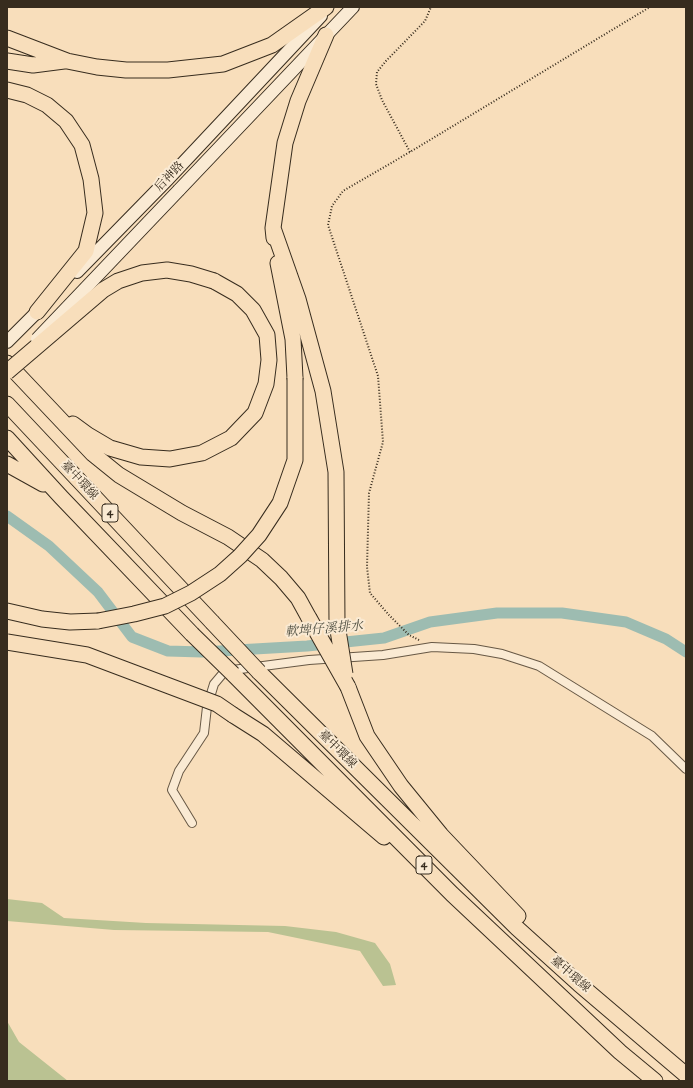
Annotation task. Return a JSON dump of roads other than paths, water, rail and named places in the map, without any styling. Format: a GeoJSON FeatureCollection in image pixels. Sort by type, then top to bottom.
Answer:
{"type":"FeatureCollection","features":[{"type":"Feature","properties":{"kind":"highway"},"geometry":{"type":"LineString","coordinates":[[7,38],[67,61],[97,67],[126,70],[168,70],[223,64],[272,45],[326,7]]}},
{"type":"Feature","properties":{"kind":"highway"},"geometry":{"type":"LineString","coordinates":[[7,611],[42,619],[70,622],[98,621],[165,606],[191,593],[220,574],[240,556],[259,535],[280,503],[295,460],[295,378],[293,339],[279,269],[273,228],[285,144],[298,102],[326,35]]}},
{"type":"Feature","properties":{"kind":"highway"},"geometry":{"type":"LineString","coordinates":[[7,61],[33,65],[67,61]]}},
{"type":"Feature","properties":{"kind":"highway"},"geometry":{"type":"LineString","coordinates":[[7,90],[27,95],[47,105],[66,121],[82,145],[91,179],[95,213],[86,251],[37,312]]}},
{"type":"Feature","properties":{"kind":"highway"},"geometry":{"type":"LineString","coordinates":[[273,228],[298,299],[323,391],[336,472],[337,624],[343,667],[348,687],[367,736],[401,786],[441,835],[499,895],[579,984]]}},
{"type":"Feature","properties":{"kind":"highway"},"geometry":{"type":"LineString","coordinates":[[7,371],[103,290],[118,281],[142,273],[166,270],[191,274],[214,281],[237,294],[253,310],[267,335],[270,360],[266,384],[255,413],[231,438],[202,453],[170,458],[141,457],[110,448],[88,435],[46,404]]}},
{"type":"Feature","properties":{"kind":"highway"},"geometry":{"type":"LineString","coordinates":[[7,363],[93,454],[119,475],[182,513],[228,537],[262,560],[281,578],[298,598],[348,687]]}},
{"type":"Feature","properties":{"kind":"highway","name":"臺中環線"},"geometry":{"type":"LineString","coordinates":[[7,404],[259,672],[463,876],[517,928],[579,984],[686,1075]]}},
{"type":"Feature","properties":{"kind":"highway","name":"臺中環線"},"geometry":{"type":"LineString","coordinates":[[7,438],[61,497],[192,634],[452,894],[614,1046],[655,1081]]}},
{"type":"Feature","properties":{"kind":"highway"},"geometry":{"type":"LineString","coordinates":[[7,464],[40,482],[61,497]]}},
{"type":"Feature","properties":{"kind":"highway"},"geometry":{"type":"LineString","coordinates":[[7,642],[87,655],[217,704],[263,734],[452,894]]}},
{"type":"Feature","properties":{"kind":"street","name":"后神路"},"geometry":{"type":"LineString","coordinates":[[7,342],[168,179],[329,7]]}},
{"type":"Feature","properties":{"kind":"street","name":"后神路"},"geometry":{"type":"LineString","coordinates":[[7,371],[353,7]]}},
{"type":"Feature","properties":{"kind":"street"},"geometry":{"type":"LineString","coordinates":[[192,823],[172,790],[179,771],[204,733],[207,707],[214,684],[225,671],[309,660],[383,655],[432,647],[481,650],[502,654],[539,666],[652,736],[686,769]]}},
{"type":"Feature","properties":{"kind":"waterway","name":"軟埤仔溪排水"},"geometry":{"type":"LineString","coordinates":[[7,516],[49,546],[98,592],[132,637],[168,651],[202,652],[307,646],[384,638],[430,622],[497,613],[562,613],[626,622],[666,639],[686,652]]}}]}
